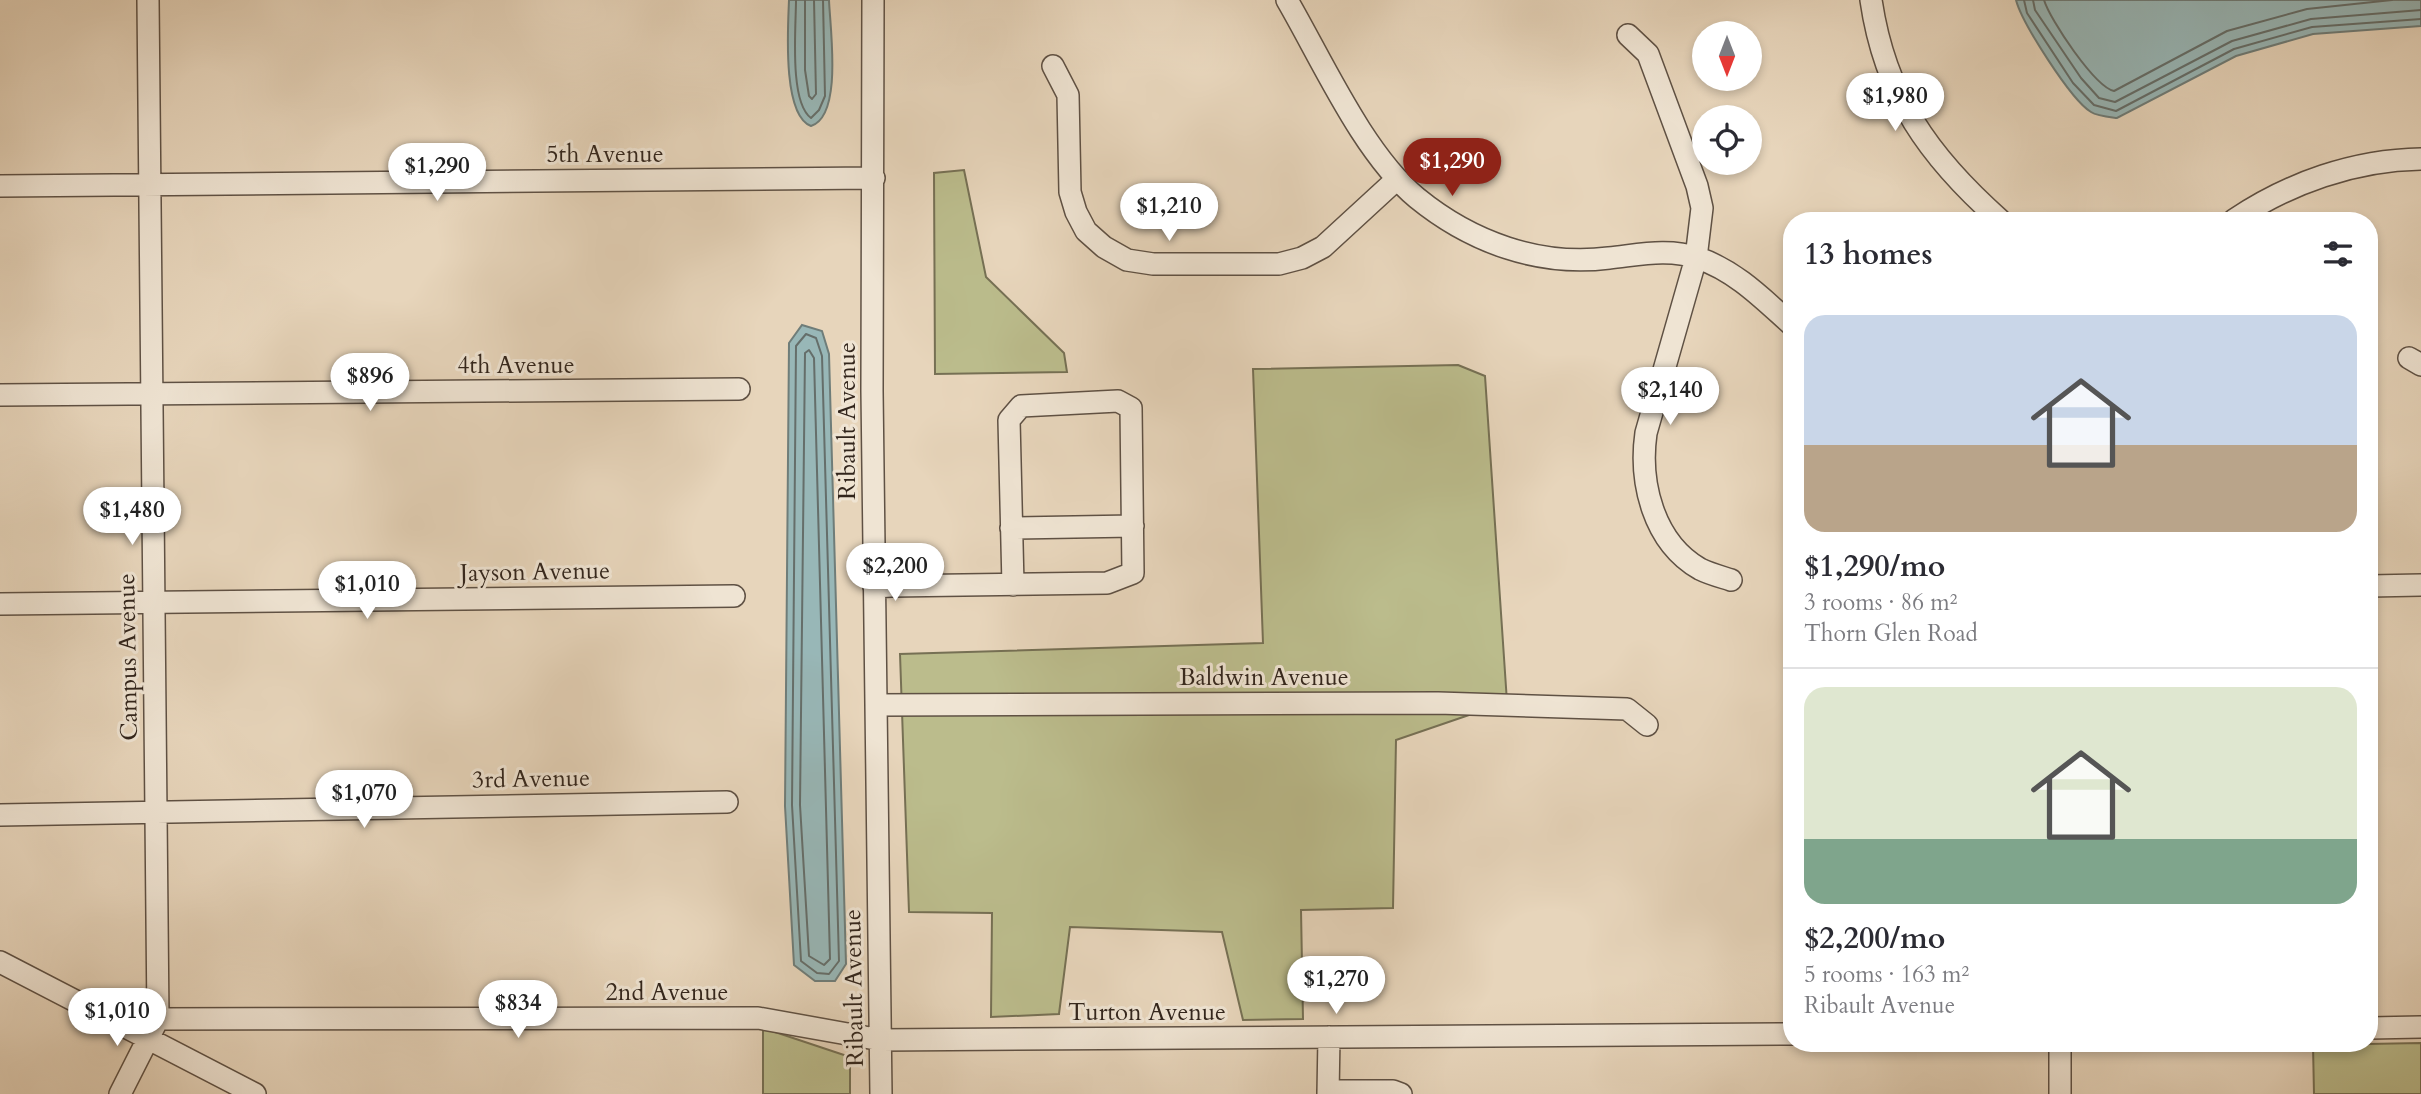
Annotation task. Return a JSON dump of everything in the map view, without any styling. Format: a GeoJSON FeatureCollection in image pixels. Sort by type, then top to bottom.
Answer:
{"type":"FeatureCollection","features":[{"type":"Feature","properties":{"kind":"street","name":"Campus Avenue"},"geometry":{"type":"LineString","coordinates":[[120,1094],[158,1019],[148,0]]}},
{"type":"Feature","properties":{"kind":"street","name":"Ribault Avenue"},"geometry":{"type":"LineString","coordinates":[[873,0],[874,587],[881,1094]]}},
{"type":"Feature","properties":{"kind":"street"},"geometry":{"type":"LineString","coordinates":[[1287,0],[1373,148],[1397,179],[1449,222],[1491,243],[1538,257],[1597,259],[1653,251],[1696,258],[1745,283],[1783,317]]}},
{"type":"Feature","properties":{"kind":"street"},"geometry":{"type":"LineString","coordinates":[[1871,0],[1876,37],[1893,85],[1922,138],[1960,184],[1991,212]]}},
{"type":"Feature","properties":{"kind":"street"},"geometry":{"type":"LineString","coordinates":[[1628,35],[1648,54],[1697,186],[1702,208],[1696,258],[1646,433],[1643,456],[1645,486],[1656,517],[1674,546],[1700,568],[1731,580]]}},
{"type":"Feature","properties":{"kind":"street"},"geometry":{"type":"LineString","coordinates":[[1053,66],[1068,95],[1070,192],[1076,212],[1086,231],[1104,247],[1127,260],[1153,264],[1279,264],[1302,258],[1323,247],[1397,179]]}},
{"type":"Feature","properties":{"kind":"street"},"geometry":{"type":"LineString","coordinates":[[2248,212],[2296,185],[2337,171],[2384,161],[2421,159]]}},
{"type":"Feature","properties":{"kind":"street","name":"5th Avenue"},"geometry":{"type":"LineString","coordinates":[[0,186],[874,178]]}},
{"type":"Feature","properties":{"kind":"street","name":"4th Avenue"},"geometry":{"type":"LineString","coordinates":[[0,395],[739,389]]}},
{"type":"Feature","properties":{"kind":"street"},"geometry":{"type":"LineString","coordinates":[[874,587],[1013,585],[1107,583],[1133,573],[1134,428],[1131,408],[1118,401],[1021,405],[1009,420],[1013,585]]}},
{"type":"Feature","properties":{"kind":"street"},"geometry":{"type":"LineString","coordinates":[[1012,528],[1133,526]]}},
{"type":"Feature","properties":{"kind":"street"},"geometry":{"type":"LineString","coordinates":[[2378,586],[2421,585]]}},
{"type":"Feature","properties":{"kind":"street","name":"Jayson Avenue"},"geometry":{"type":"LineString","coordinates":[[0,604],[734,596]]}},
{"type":"Feature","properties":{"kind":"street","name":"Baldwin Avenue"},"geometry":{"type":"LineString","coordinates":[[876,705],[1438,703],[1627,709],[1647,724]]}},
{"type":"Feature","properties":{"kind":"street","name":"3rd Avenue"},"geometry":{"type":"LineString","coordinates":[[0,815],[727,802]]}},
{"type":"Feature","properties":{"kind":"street"},"geometry":{"type":"LineString","coordinates":[[0,962],[255,1094]]}},
{"type":"Feature","properties":{"kind":"street","name":"2nd Avenue"},"geometry":{"type":"LineString","coordinates":[[158,1019],[758,1018],[881,1040]]}},
{"type":"Feature","properties":{"kind":"street"},"geometry":{"type":"LineString","coordinates":[[2378,1028],[2421,1027]]}},
{"type":"Feature","properties":{"kind":"street","name":"Turton Avenue"},"geometry":{"type":"LineString","coordinates":[[881,1040],[1783,1034]]}},
{"type":"Feature","properties":{"kind":"street"},"geometry":{"type":"LineString","coordinates":[[1329,1037],[1328,1093],[1393,1091],[1401,1094]]}},
{"type":"Feature","properties":{"kind":"street"},"geometry":{"type":"LineString","coordinates":[[2060,1052],[2060,1094]]}},
{"type":"Feature","properties":{"kind":"green space"},"geometry":{"type":"Polygon","coordinates":[[[964,170],[986,277],[1064,353],[1067,372],[935,374],[934,173],[964,170]]]}},
{"type":"Feature","properties":{"kind":"green space"},"geometry":{"type":"Polygon","coordinates":[[[1458,365],[1485,376],[1507,702],[1396,740],[1393,908],[1301,910],[1303,1019],[1243,1020],[1222,932],[1070,927],[1059,1014],[991,1017],[992,913],[909,912],[900,654],[1263,643],[1253,369],[1458,365]]]}},
{"type":"Feature","properties":{"kind":"green space"},"geometry":{"type":"Polygon","coordinates":[[[763,1028],[850,1057],[850,1094],[763,1094],[763,1028]]]}},
{"type":"Feature","properties":{"kind":"green space"},"geometry":{"type":"Polygon","coordinates":[[[2421,1043],[2421,1094],[2314,1094],[2313,1052],[2378,1052],[2378,1044],[2421,1043]]]}},
{"type":"Feature","properties":{"kind":"water"},"geometry":{"type":"Polygon","coordinates":[[[789,0],[829,0],[831,89],[821,119],[811,126],[802,119],[791,88],[788,49],[789,0]]]}},
{"type":"Feature","properties":{"kind":"water"},"geometry":{"type":"Polygon","coordinates":[[[2016,0],[2421,0],[2421,26],[2313,34],[2236,56],[2117,118],[2091,112],[2082,105],[2037,42],[2016,0]]]}},
{"type":"Feature","properties":{"kind":"water"},"geometry":{"type":"Polygon","coordinates":[[[802,325],[822,331],[829,354],[846,964],[835,981],[815,981],[794,965],[785,806],[789,343],[802,325]]]}}]}
